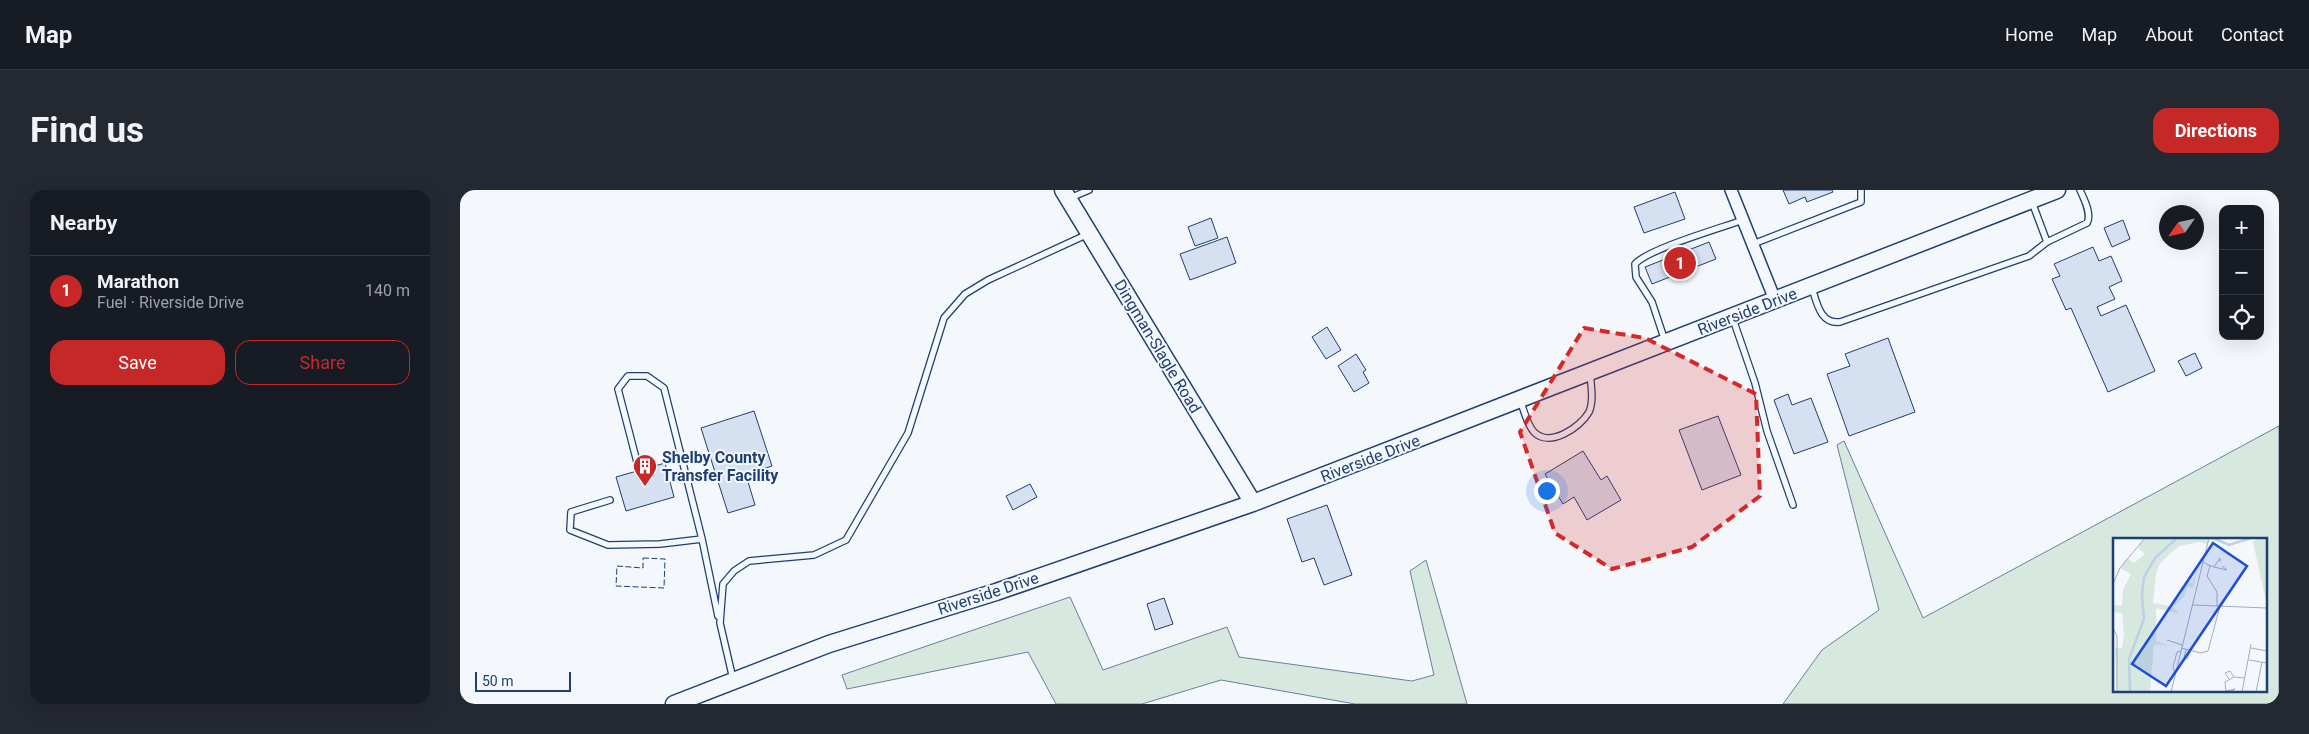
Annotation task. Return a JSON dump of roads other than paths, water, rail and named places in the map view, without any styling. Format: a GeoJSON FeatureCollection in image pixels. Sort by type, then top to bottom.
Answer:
{"type":"FeatureCollection","features":[{"type":"Feature","properties":{"kind":"main road","name":"Riverside Drive"},"geometry":{"type":"LineString","coordinates":[[674,704],[829,644],[996,592],[1253,503],[2057,190]]}},
{"type":"Feature","properties":{"kind":"main road","name":"Dingman-Slagle Road"},"geometry":{"type":"LineString","coordinates":[[1066,194],[1253,503]]}},
{"type":"Feature","properties":{"kind":"street"},"geometry":{"type":"LineString","coordinates":[[1731,190],[1775,300]]}},
{"type":"Feature","properties":{"kind":"lane"},"geometry":{"type":"LineString","coordinates":[[1066,194],[1089,190]]}},
{"type":"Feature","properties":{"kind":"lane"},"geometry":{"type":"LineString","coordinates":[[1753,244],[1861,202],[1861,190]]}},
{"type":"Feature","properties":{"kind":"lane"},"geometry":{"type":"LineString","coordinates":[[1811,286],[1824,318],[1828,321],[1840,322],[2029,256],[2047,242],[2087,223],[2090,219],[2089,213],[2080,190]]}},
{"type":"Feature","properties":{"kind":"lane"},"geometry":{"type":"LineString","coordinates":[[2031,200],[2047,242]]}},
{"type":"Feature","properties":{"kind":"lane"},"geometry":{"type":"LineString","coordinates":[[1666,343],[1652,302],[1636,277],[1635,264],[1640,258],[1743,220]]}},
{"type":"Feature","properties":{"kind":"lane"},"geometry":{"type":"LineString","coordinates":[[720,623],[723,584],[734,571],[749,561],[814,555],[846,540],[908,432],[944,318],[965,294],[988,280],[1090,233]]}},
{"type":"Feature","properties":{"kind":"lane"},"geometry":{"type":"LineString","coordinates":[[1732,317],[1755,383],[1767,432],[1793,505]]}},
{"type":"Feature","properties":{"kind":"lane"},"geometry":{"type":"LineString","coordinates":[[1520,400],[1532,430],[1539,436],[1554,439],[1563,434],[1589,412],[1592,398],[1590,373]]}},
{"type":"Feature","properties":{"kind":"lane"},"geometry":{"type":"LineString","coordinates":[[637,462],[618,389],[628,376],[647,376],[664,388],[702,539],[733,681]]}},
{"type":"Feature","properties":{"kind":"lane"},"geometry":{"type":"LineString","coordinates":[[610,500],[571,512],[570,530],[608,545],[660,544],[702,539]]}},
{"type":"Feature","properties":{"kind":"place","name":"Marathon"},"geometry":{"type":"Point","coordinates":[1680,263]}},
{"type":"Feature","properties":{"kind":"place","name":"Shelby County Transfer Facility"},"geometry":{"type":"Point","coordinates":[645,487]}}]}
